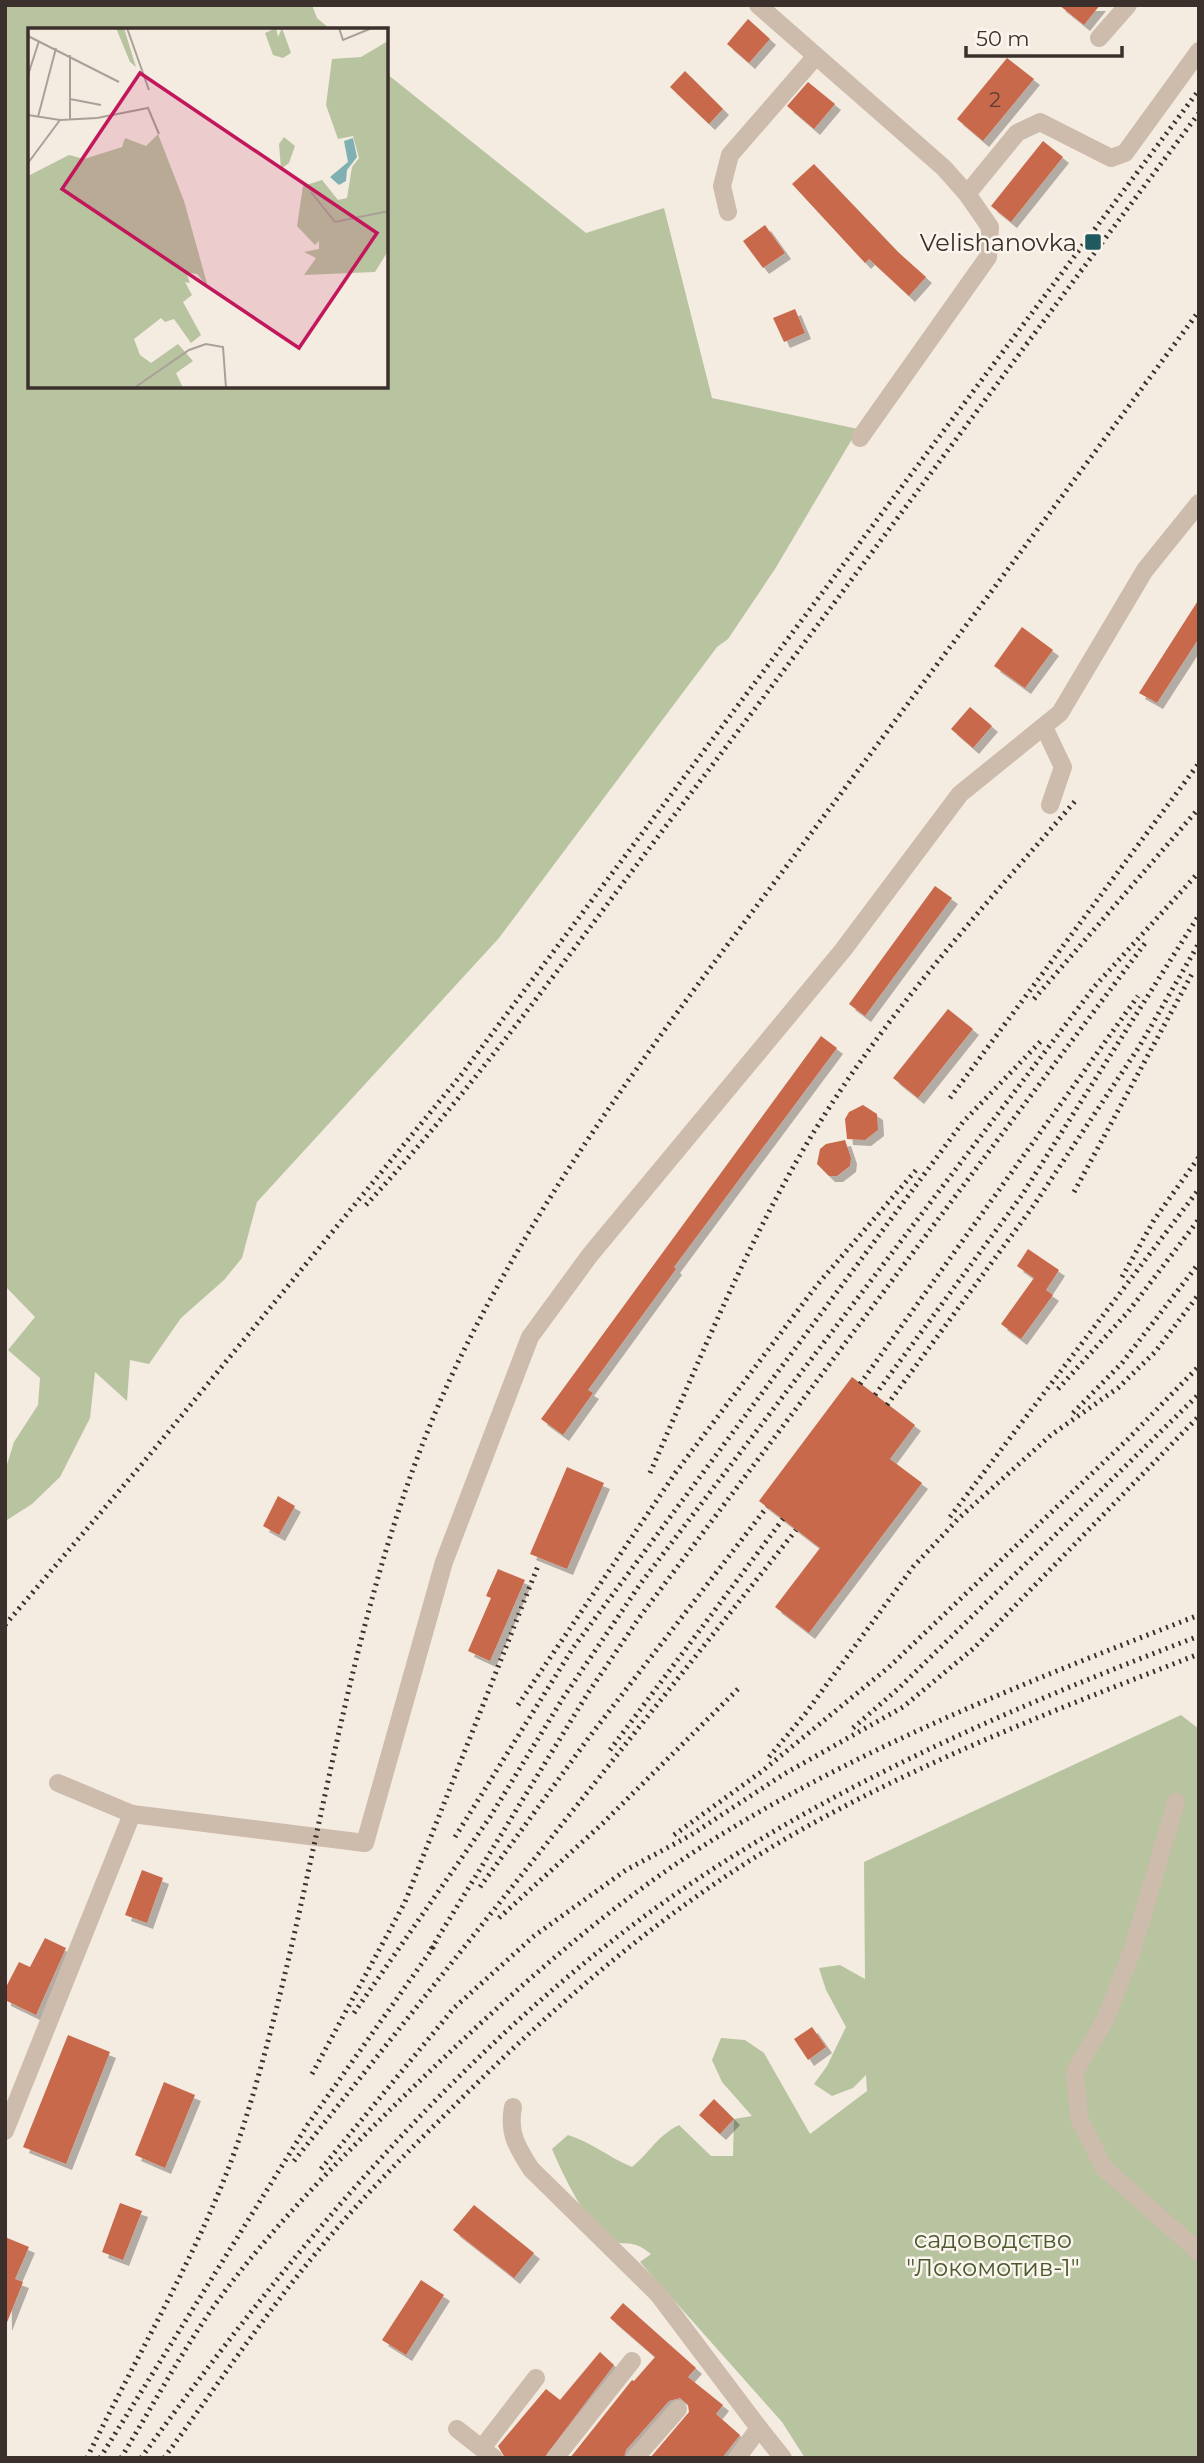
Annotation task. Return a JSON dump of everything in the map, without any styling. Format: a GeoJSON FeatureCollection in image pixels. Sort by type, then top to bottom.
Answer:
{"type":"FeatureCollection","features":[{"type":"Feature","properties":{"kind":"street"},"geometry":{"type":"LineString","coordinates":[[758,5],[944,168],[967,194],[990,228],[988,257],[860,438]]}},
{"type":"Feature","properties":{"kind":"street"},"geometry":{"type":"LineString","coordinates":[[1099,38],[1128,5]]}},
{"type":"Feature","properties":{"kind":"street"},"geometry":{"type":"LineString","coordinates":[[967,194],[1017,134],[1040,122],[1111,158],[1125,153],[1199,51]]}},
{"type":"Feature","properties":{"kind":"street"},"geometry":{"type":"LineString","coordinates":[[728,212],[722,186],[730,155],[816,56]]}},
{"type":"Feature","properties":{"kind":"street"},"geometry":{"type":"LineString","coordinates":[[58,1783],[132,1814],[365,1843],[444,1562],[530,1337],[590,1255],[843,950],[960,794],[1060,713],[1145,570],[1199,503]]}},
{"type":"Feature","properties":{"kind":"street"},"geometry":{"type":"LineString","coordinates":[[1044,727],[1063,767],[1050,805]]}},
{"type":"Feature","properties":{"kind":"street"},"geometry":{"type":"LineString","coordinates":[[1176,1802],[1133,1948],[1106,2018],[1075,2073],[1079,2118],[1104,2168],[1199,2252]]}},
{"type":"Feature","properties":{"kind":"street"},"geometry":{"type":"LineString","coordinates":[[5,2131],[132,1814]]}},
{"type":"Feature","properties":{"kind":"street"},"geometry":{"type":"LineString","coordinates":[[513,2106],[510,2125],[515,2144],[531,2169],[658,2294],[783,2458]]}},
{"type":"Feature","properties":{"kind":"street"},"geometry":{"type":"LineString","coordinates":[[555,2458],[632,2361]]}},
{"type":"Feature","properties":{"kind":"street"},"geometry":{"type":"LineString","coordinates":[[457,2430],[488,2453],[536,2378]]}},
{"type":"Feature","properties":{"kind":"street"},"geometry":{"type":"LineString","coordinates":[[635,2458],[678,2409]]}},
{"type":"Feature","properties":{"kind":"street"},"geometry":{"type":"LineString","coordinates":[[737,2458],[759,2428]]}},
{"type":"Feature","properties":{"kind":"green space"},"geometry":{"type":"Polygon","coordinates":[[[5,5],[312,5],[317,18],[329,28],[28,28],[28,388],[388,388],[388,75],[586,233],[664,208],[712,398],[858,429],[775,569],[728,639],[717,647],[499,938],[257,1202],[242,1258],[224,1280],[181,1318],[149,1364],[130,1360],[127,1401],[95,1372],[90,1418],[60,1477],[32,1504],[7,1520],[5,1471],[14,1442],[38,1405],[40,1378],[8,1350],[35,1317],[7,1288],[5,1292],[5,5]]]}},
{"type":"Feature","properties":{"kind":"green space","name":"садоводство \"Локомотив-1\""},"geometry":{"type":"Polygon","coordinates":[[[1181,1715],[1199,1729],[1199,2458],[805,2458],[782,2422],[640,2262],[651,2254],[633,2244],[611,2240],[593,2224],[562,2172],[552,2149],[568,2135],[632,2167],[659,2139],[679,2125],[711,2156],[733,2156],[734,2119],[752,2116],[722,2082],[712,2060],[721,2038],[745,2040],[764,2053],[810,2134],[867,2091],[866,2075],[853,2088],[832,2096],[814,2084],[827,2066],[846,2027],[826,1990],[819,1968],[840,1965],[865,1979],[864,1862],[1181,1715]]]}},
{"type":"Feature","properties":{"kind":"building"},"geometry":{"type":"Polygon","coordinates":[[[1059,5],[1100,5],[1084,25],[1059,5]]]}},
{"type":"Feature","properties":{"kind":"building"},"geometry":{"type":"Polygon","coordinates":[[[748,19],[770,39],[749,63],[727,44],[748,19]]]}},
{"type":"Feature","properties":{"kind":"building"},"geometry":{"type":"Polygon","coordinates":[[[1007,58],[1034,79],[983,141],[957,119],[1007,58]]]}},
{"type":"Feature","properties":{"kind":"building"},"geometry":{"type":"Polygon","coordinates":[[[685,71],[723,109],[709,124],[670,87],[685,71]]]}},
{"type":"Feature","properties":{"kind":"building"},"geometry":{"type":"Polygon","coordinates":[[[808,82],[835,104],[814,129],[787,106],[808,82]]]}},
{"type":"Feature","properties":{"kind":"building"},"geometry":{"type":"Polygon","coordinates":[[[1043,141],[1063,157],[1011,222],[991,206],[1043,141]]]}},
{"type":"Feature","properties":{"kind":"building"},"geometry":{"type":"Polygon","coordinates":[[[814,164],[898,252],[926,277],[909,296],[869,259],[865,263],[792,184],[814,164]]]}},
{"type":"Feature","properties":{"kind":"building"},"geometry":{"type":"Polygon","coordinates":[[[765,225],[785,253],[763,268],[743,241],[765,225]]]}},
{"type":"Feature","properties":{"kind":"building"},"geometry":{"type":"Polygon","coordinates":[[[795,309],[805,333],[784,342],[773,318],[795,309]]]}},
{"type":"Feature","properties":{"kind":"building"},"geometry":{"type":"Polygon","coordinates":[[[1199,599],[1199,638],[1157,703],[1139,693],[1199,599]]]}},
{"type":"Feature","properties":{"kind":"building"},"geometry":{"type":"Polygon","coordinates":[[[1022,627],[1053,650],[1025,688],[994,666],[1022,627]]]}},
{"type":"Feature","properties":{"kind":"building"},"geometry":{"type":"Polygon","coordinates":[[[970,707],[992,726],[973,748],[951,729],[970,707]]]}},
{"type":"Feature","properties":{"kind":"building"},"geometry":{"type":"Polygon","coordinates":[[[935,886],[952,898],[865,1016],[849,1004],[935,886]]]}},
{"type":"Feature","properties":{"kind":"building"},"geometry":{"type":"Polygon","coordinates":[[[948,1009],[973,1029],[918,1098],[893,1078],[948,1009]]]}},
{"type":"Feature","properties":{"kind":"building"},"geometry":{"type":"Polygon","coordinates":[[[821,1036],[837,1048],[674,1267],[676,1269],[588,1390],[593,1393],[563,1435],[541,1419],[821,1036]]]}},
{"type":"Feature","properties":{"kind":"building"},"geometry":{"type":"Polygon","coordinates":[[[863,1105],[877,1114],[878,1130],[865,1140],[847,1139],[845,1119],[849,1112],[863,1105]]]}},
{"type":"Feature","properties":{"kind":"building"},"geometry":{"type":"Polygon","coordinates":[[[845,1140],[851,1158],[850,1166],[837,1176],[829,1176],[817,1164],[820,1149],[826,1144],[845,1140]]]}},
{"type":"Feature","properties":{"kind":"building"},"geometry":{"type":"Polygon","coordinates":[[[1028,1249],[1059,1270],[1046,1290],[1053,1295],[1021,1339],[1001,1324],[1034,1278],[1017,1266],[1028,1249]]]}},
{"type":"Feature","properties":{"kind":"building"},"geometry":{"type":"Polygon","coordinates":[[[852,1377],[915,1425],[890,1459],[922,1483],[809,1633],[775,1607],[820,1548],[759,1501],[852,1377]]]}},
{"type":"Feature","properties":{"kind":"building"},"geometry":{"type":"Polygon","coordinates":[[[567,1467],[604,1483],[567,1569],[530,1554],[567,1467]]]}},
{"type":"Feature","properties":{"kind":"building"},"geometry":{"type":"Polygon","coordinates":[[[278,1496],[295,1506],[279,1535],[263,1526],[278,1496]]]}},
{"type":"Feature","properties":{"kind":"building"},"geometry":{"type":"Polygon","coordinates":[[[498,1569],[525,1580],[490,1661],[468,1651],[491,1598],[486,1596],[498,1569]]]}},
{"type":"Feature","properties":{"kind":"building"},"geometry":{"type":"Polygon","coordinates":[[[142,1870],[163,1878],[147,1923],[125,1915],[142,1870]]]}},
{"type":"Feature","properties":{"kind":"building"},"geometry":{"type":"Polygon","coordinates":[[[45,1938],[66,1948],[36,2015],[5,2000],[5,1989],[19,1962],[30,1967],[45,1938]]]}},
{"type":"Feature","properties":{"kind":"building"},"geometry":{"type":"Polygon","coordinates":[[[812,2027],[826,2047],[808,2060],[794,2039],[812,2027]]]}},
{"type":"Feature","properties":{"kind":"building"},"geometry":{"type":"Polygon","coordinates":[[[68,2035],[110,2052],[66,2164],[23,2147],[68,2035]]]}},
{"type":"Feature","properties":{"kind":"building"},"geometry":{"type":"Polygon","coordinates":[[[164,2082],[195,2095],[165,2168],[135,2155],[164,2082]]]}},
{"type":"Feature","properties":{"kind":"building"},"geometry":{"type":"Polygon","coordinates":[[[714,2099],[734,2119],[720,2134],[699,2115],[714,2099]]]}},
{"type":"Feature","properties":{"kind":"building"},"geometry":{"type":"Polygon","coordinates":[[[120,2203],[142,2211],[123,2260],[102,2252],[120,2203]]]}},
{"type":"Feature","properties":{"kind":"building"},"geometry":{"type":"Polygon","coordinates":[[[474,2205],[534,2253],[514,2278],[453,2230],[474,2205]]]}},
{"type":"Feature","properties":{"kind":"building"},"geometry":{"type":"Polygon","coordinates":[[[5,2237],[29,2247],[15,2279],[23,2282],[6,2325],[5,2237]]]}},
{"type":"Feature","properties":{"kind":"building"},"geometry":{"type":"Polygon","coordinates":[[[421,2280],[444,2295],[406,2355],[382,2340],[421,2280]]]}},
{"type":"Feature","properties":{"kind":"building"},"geometry":{"type":"Polygon","coordinates":[[[623,2303],[696,2368],[688,2377],[723,2405],[716,2414],[740,2435],[722,2458],[650,2458],[689,2412],[688,2405],[680,2398],[669,2401],[626,2450],[624,2458],[570,2458],[632,2380],[634,2381],[655,2357],[610,2318],[623,2303]]]}},
{"type":"Feature","properties":{"kind":"building"},"geometry":{"type":"Polygon","coordinates":[[[600,2352],[614,2365],[544,2458],[505,2458],[498,2446],[546,2389],[560,2400],[600,2352]]]}},
{"type":"Feature","properties":{"kind":"railway"},"geometry":{"type":"LineString","coordinates":[[5,1625],[142,1464],[461,1075],[1199,90]]}},
{"type":"Feature","properties":{"kind":"railway"},"geometry":{"type":"LineString","coordinates":[[366,1205],[445,1114],[520,1019],[1199,113]]}},
{"type":"Feature","properties":{"kind":"railway"},"geometry":{"type":"LineString","coordinates":[[87,2458],[212,2209],[244,2124],[271,2028],[338,1735],[389,1542],[421,1448],[461,1356],[534,1224],[616,1098],[1199,311]]}},
{"type":"Feature","properties":{"kind":"railway"},"geometry":{"type":"LineString","coordinates":[[950,1098],[1199,763]]}},
{"type":"Feature","properties":{"kind":"railway"},"geometry":{"type":"LineString","coordinates":[[650,1473],[745,1259],[812,1135],[872,1046],[937,961],[1077,799]]}},
{"type":"Feature","properties":{"kind":"railway"},"geometry":{"type":"LineString","coordinates":[[1034,999],[1199,808]]}},
{"type":"Feature","properties":{"kind":"railway"},"geometry":{"type":"LineString","coordinates":[[354,2013],[490,1817],[563,1698],[641,1583],[1095,986],[1199,872]]}},
{"type":"Feature","properties":{"kind":"railway"},"geometry":{"type":"LineString","coordinates":[[875,1395],[1022,1195],[1199,915]]}},
{"type":"Feature","properties":{"kind":"railway"},"geometry":{"type":"LineString","coordinates":[[431,1949],[588,1693],[639,1618],[1146,942]]}},
{"type":"Feature","properties":{"kind":"railway"},"geometry":{"type":"LineString","coordinates":[[887,1405],[1034,1205],[1139,1047],[1199,943]]}},
{"type":"Feature","properties":{"kind":"railway"},"geometry":{"type":"LineString","coordinates":[[1074,1192],[1193,972]]}},
{"type":"Feature","properties":{"kind":"railway"},"geometry":{"type":"LineString","coordinates":[[860,1384],[1138,996]]}},
{"type":"Feature","properties":{"kind":"railway"},"geometry":{"type":"LineString","coordinates":[[455,1837],[573,1648],[963,1122],[1041,1041]]}},
{"type":"Feature","properties":{"kind":"railway"},"geometry":{"type":"LineString","coordinates":[[1122,1277],[1154,1220],[1199,1157]]}},
{"type":"Feature","properties":{"kind":"railway"},"geometry":{"type":"LineString","coordinates":[[518,1705],[676,1472],[817,1285],[917,1169]]}},
{"type":"Feature","properties":{"kind":"railway"},"geometry":{"type":"LineString","coordinates":[[950,1517],[1199,1189]]}},
{"type":"Feature","properties":{"kind":"railway"},"geometry":{"type":"LineString","coordinates":[[1058,1389],[1128,1312],[1199,1219]]}},
{"type":"Feature","properties":{"kind":"railway"},"geometry":{"type":"LineString","coordinates":[[1073,1413],[1122,1363],[1199,1263]]}},
{"type":"Feature","properties":{"kind":"railway"},"geometry":{"type":"LineString","coordinates":[[769,1757],[805,1714],[913,1567],[958,1519],[1051,1435],[1118,1388],[1155,1352],[1199,1294]]}},
{"type":"Feature","properties":{"kind":"railway"},"geometry":{"type":"LineString","coordinates":[[674,1835],[761,1772],[889,1667],[1127,1440],[1199,1366]]}},
{"type":"Feature","properties":{"kind":"railway"},"geometry":{"type":"LineString","coordinates":[[853,1728],[899,1688],[1199,1394]]}},
{"type":"Feature","properties":{"kind":"railway"},"geometry":{"type":"LineString","coordinates":[[321,2169],[454,2008],[534,1936],[626,1870],[691,1835],[784,1774],[903,1707],[974,1648],[1199,1416]]}},
{"type":"Feature","properties":{"kind":"railway"},"geometry":{"type":"LineString","coordinates":[[480,1887],[590,1736],[767,1507]]}},
{"type":"Feature","properties":{"kind":"railway"},"geometry":{"type":"LineString","coordinates":[[610,1750],[783,1519]]}},
{"type":"Feature","properties":{"kind":"railway"},"geometry":{"type":"LineString","coordinates":[[294,2161],[796,1530]]}},
{"type":"Feature","properties":{"kind":"railway"},"geometry":{"type":"LineString","coordinates":[[312,2074],[405,1902],[538,1566]]}},
{"type":"Feature","properties":{"kind":"railway"},"geometry":{"type":"LineString","coordinates":[[121,2458],[211,2311],[245,2265],[287,2216],[355,2145],[518,1989],[643,1887],[732,1828],[844,1766],[961,1711],[1199,1615]]}},
{"type":"Feature","properties":{"kind":"railway"},"geometry":{"type":"LineString","coordinates":[[141,2458],[258,2303],[320,2227],[386,2153],[454,2082],[525,2014],[600,1951],[677,1893],[738,1853],[865,1781],[996,1718],[1199,1636]]}},
{"type":"Feature","properties":{"kind":"railway"},"geometry":{"type":"LineString","coordinates":[[164,2458],[276,2303],[364,2198],[491,2070],[622,1952],[669,1916],[766,1850],[863,1797],[1005,1731],[1199,1654]]}},
{"type":"Feature","properties":{"kind":"railway"},"geometry":{"type":"LineString","coordinates":[[499,1918],[602,1824],[738,1689]]}},
{"type":"Feature","properties":{"kind":"railway"},"geometry":{"type":"LineString","coordinates":[[100,2458],[308,2124],[437,1942]]}},
{"type":"Feature","properties":{"kind":"place","name":"Velishanovka"},"geometry":{"type":"Point","coordinates":[1093,242]}}]}
